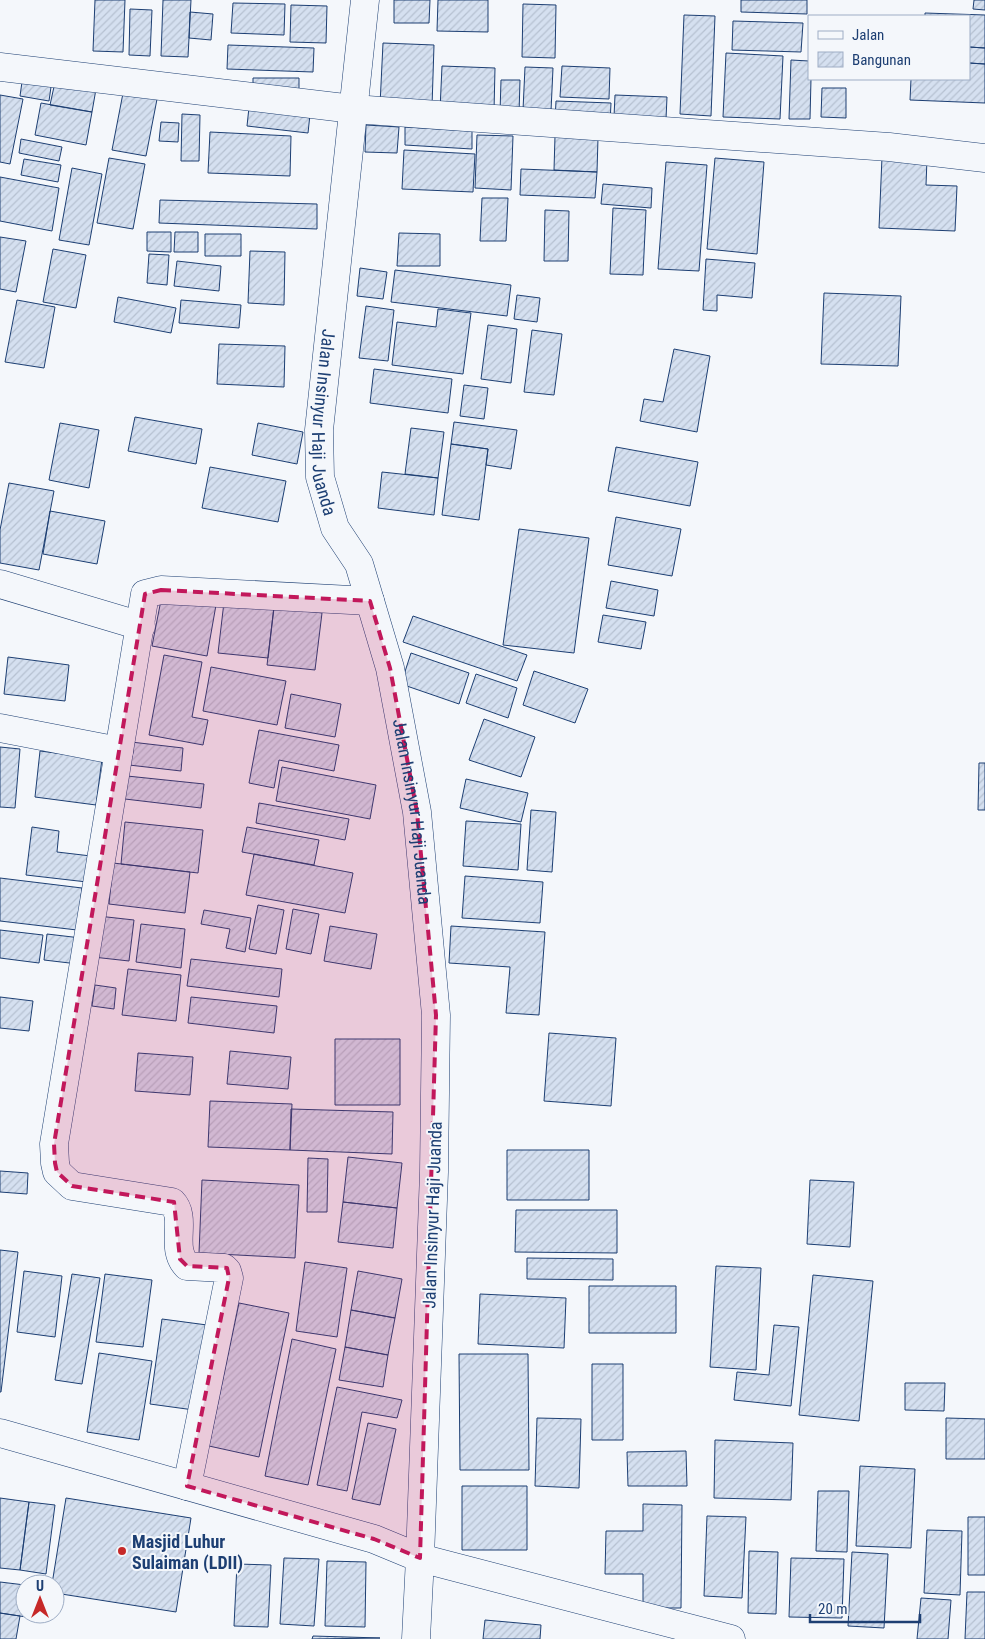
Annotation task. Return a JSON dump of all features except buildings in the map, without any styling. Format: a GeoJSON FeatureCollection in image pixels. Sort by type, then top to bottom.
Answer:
{"type":"FeatureCollection","features":[{"type":"Feature","properties":{"kind":"street","name":"Jalan Insinyur Haji Juanda"},"geometry":{"type":"LineString","coordinates":[[365,0],[319,430],[320,477],[335,528],[359,564],[390,668],[417,812],[436,1015],[434,1172],[416,1639]]}},
{"type":"Feature","properties":{"kind":"street"},"geometry":{"type":"LineString","coordinates":[[0,67],[353,109],[888,147],[985,158]]}},
{"type":"Feature","properties":{"kind":"street"},"geometry":{"type":"LineString","coordinates":[[0,584],[141,626]]}},
{"type":"Feature","properties":{"kind":"street"},"geometry":{"type":"LineString","coordinates":[[187,1486],[229,1278],[227,1271],[224,1268],[187,1266],[180,1259],[178,1251],[178,1212],[172,1202],[72,1186],[57,1172],[54,1144],[146,594],[161,590],[370,600]]}},
{"type":"Feature","properties":{"kind":"street"},"geometry":{"type":"LineString","coordinates":[[0,728],[120,751]]}},
{"type":"Feature","properties":{"kind":"street"},"geometry":{"type":"LineString","coordinates":[[0,1433],[374,1539],[420,1558],[731,1639]]}},
{"type":"Feature","properties":{"kind":"highlighted area"},"geometry":{"type":"Polygon","coordinates":[[[161,590],[370,601],[390,668],[417,812],[436,1015],[420,1558],[374,1539],[187,1486],[229,1278],[227,1268],[187,1266],[180,1259],[174,1202],[72,1186],[57,1172],[54,1144],[145,594],[161,590]]]}},
{"type":"Feature","properties":{"kind":"place","name":"Masjid Luhur Sulaiman (LDII)"},"geometry":{"type":"Point","coordinates":[122,1551]}}]}
